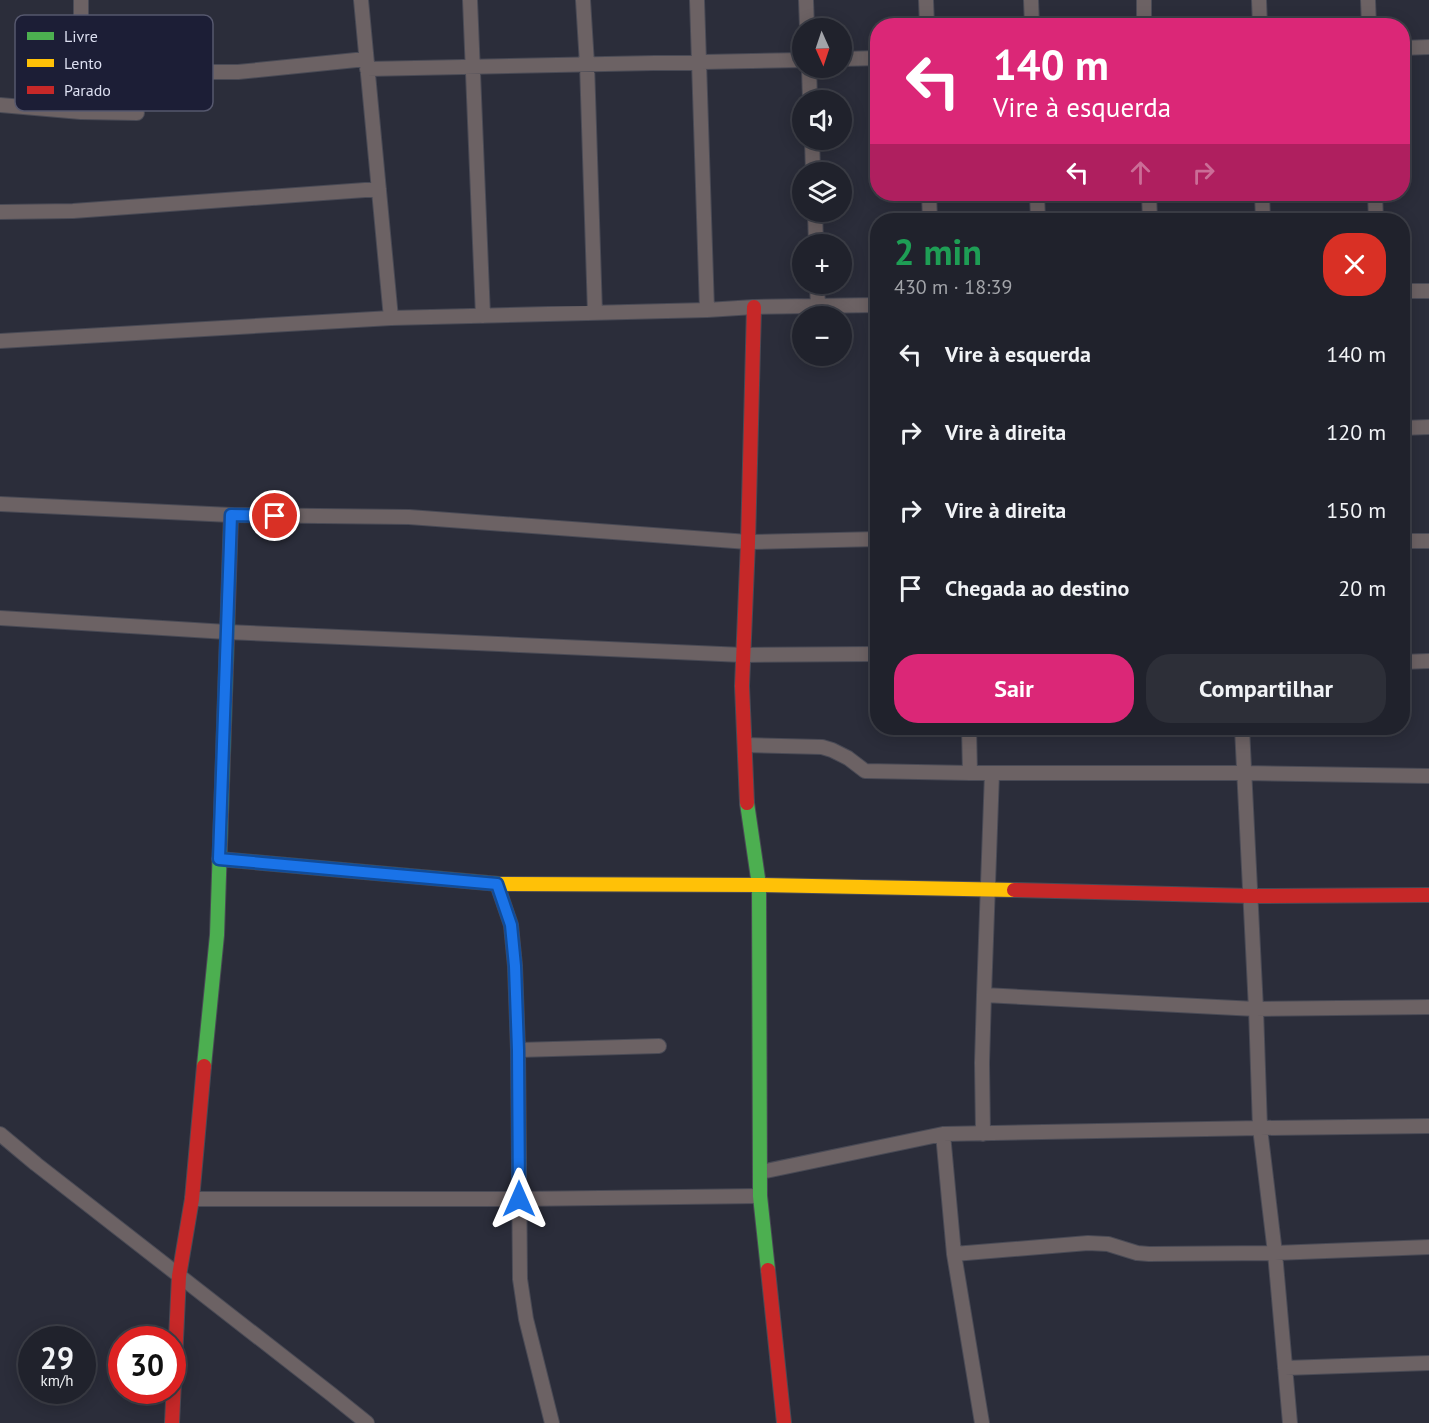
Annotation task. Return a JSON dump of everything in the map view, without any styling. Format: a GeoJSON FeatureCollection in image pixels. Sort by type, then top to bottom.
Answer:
{"type":"FeatureCollection","features":[{"type":"Feature","properties":{"kind":"street"},"geometry":{"type":"LineString","coordinates":[[361,0],[391,318]]}},
{"type":"Feature","properties":{"kind":"street"},"geometry":{"type":"LineString","coordinates":[[470,0],[483,316]]}},
{"type":"Feature","properties":{"kind":"street"},"geometry":{"type":"LineString","coordinates":[[583,0],[596,313]]}},
{"type":"Feature","properties":{"kind":"street"},"geometry":{"type":"LineString","coordinates":[[697,0],[707,310]]}},
{"type":"Feature","properties":{"kind":"street"},"geometry":{"type":"LineString","coordinates":[[806,0],[807,18]]}},
{"type":"Feature","properties":{"kind":"street"},"geometry":{"type":"LineString","coordinates":[[926,0],[927,18]]}},
{"type":"Feature","properties":{"kind":"street"},"geometry":{"type":"LineString","coordinates":[[1031,0],[1032,18]]}},
{"type":"Feature","properties":{"kind":"street"},"geometry":{"type":"LineString","coordinates":[[1144,0],[1144,18]]}},
{"type":"Feature","properties":{"kind":"street"},"geometry":{"type":"LineString","coordinates":[[1259,0],[1260,18]]}},
{"type":"Feature","properties":{"kind":"street"},"geometry":{"type":"LineString","coordinates":[[1368,0],[1368,18]]}},
{"type":"Feature","properties":{"kind":"street"},"geometry":{"type":"LineString","coordinates":[[1410,48],[1429,47]]}},
{"type":"Feature","properties":{"kind":"street"},"geometry":{"type":"LineString","coordinates":[[852,59],[870,58]]}},
{"type":"Feature","properties":{"kind":"street"},"geometry":{"type":"LineString","coordinates":[[213,72],[367,64],[473,67],[792,60]]}},
{"type":"Feature","properties":{"kind":"street"},"geometry":{"type":"LineString","coordinates":[[0,105],[15,106]]}},
{"type":"Feature","properties":{"kind":"street"},"geometry":{"type":"LineString","coordinates":[[69,111],[136,113]]}},
{"type":"Feature","properties":{"kind":"street"},"geometry":{"type":"LineString","coordinates":[[0,212],[73,211],[379,189]]}},
{"type":"Feature","properties":{"kind":"street"},"geometry":{"type":"LineString","coordinates":[[1410,291],[1429,291]]}},
{"type":"Feature","properties":{"kind":"street"},"geometry":{"type":"LineString","coordinates":[[848,306],[870,305]]}},
{"type":"Feature","properties":{"kind":"street"},"geometry":{"type":"LineString","coordinates":[[754,307],[742,686],[747,801],[759,885],[760,1196],[784,1423]]}},
{"type":"Feature","properties":{"kind":"street"},"geometry":{"type":"LineString","coordinates":[[0,341],[391,318],[792,307]]}},
{"type":"Feature","properties":{"kind":"street"},"geometry":{"type":"LineString","coordinates":[[1410,428],[1429,427]]}},
{"type":"Feature","properties":{"kind":"street"},"geometry":{"type":"LineString","coordinates":[[0,504],[231,515],[409,517],[748,542],[870,539]]}},
{"type":"Feature","properties":{"kind":"street"},"geometry":{"type":"LineString","coordinates":[[172,1423],[179,1276],[192,1199],[217,935],[231,515]]}},
{"type":"Feature","properties":{"kind":"street"},"geometry":{"type":"LineString","coordinates":[[1410,541],[1429,541]]}},
{"type":"Feature","properties":{"kind":"street"},"geometry":{"type":"LineString","coordinates":[[0,618],[227,632],[743,655],[870,654]]}},
{"type":"Feature","properties":{"kind":"street"},"geometry":{"type":"LineString","coordinates":[[1410,662],[1429,661]]}},
{"type":"Feature","properties":{"kind":"street"},"geometry":{"type":"LineString","coordinates":[[969,735],[970,773]]}},
{"type":"Feature","properties":{"kind":"street"},"geometry":{"type":"LineString","coordinates":[[1242,735],[1260,1128],[1275,1253],[1290,1423]]}},
{"type":"Feature","properties":{"kind":"street"},"geometry":{"type":"LineString","coordinates":[[745,745],[822,747],[848,758],[865,771],[1429,776]]}},
{"type":"Feature","properties":{"kind":"street"},"geometry":{"type":"LineString","coordinates":[[983,1134],[982,1063],[992,773]]}},
{"type":"Feature","properties":{"kind":"street"},"geometry":{"type":"LineString","coordinates":[[219,859],[497,884],[759,885],[1251,896],[1429,895]]}},
{"type":"Feature","properties":{"kind":"street"},"geometry":{"type":"LineString","coordinates":[[497,884],[511,925],[515,966],[520,1279],[526,1319],[552,1423]]}},
{"type":"Feature","properties":{"kind":"street"},"geometry":{"type":"LineString","coordinates":[[984,995],[1256,1009],[1429,1007]]}},
{"type":"Feature","properties":{"kind":"street"},"geometry":{"type":"LineString","coordinates":[[518,1050],[659,1046]]}},
{"type":"Feature","properties":{"kind":"street"},"geometry":{"type":"LineString","coordinates":[[761,1172],[943,1134],[1429,1126]]}},
{"type":"Feature","properties":{"kind":"street"},"geometry":{"type":"LineString","coordinates":[[0,1134],[367,1423]]}},
{"type":"Feature","properties":{"kind":"street"},"geometry":{"type":"LineString","coordinates":[[943,1134],[954,1254],[982,1423]]}},
{"type":"Feature","properties":{"kind":"street"},"geometry":{"type":"LineString","coordinates":[[192,1199],[760,1196]]}},
{"type":"Feature","properties":{"kind":"street"},"geometry":{"type":"LineString","coordinates":[[954,1254],[1088,1243],[1108,1244],[1137,1253],[1149,1254],[1275,1253],[1429,1247]]}},
{"type":"Feature","properties":{"kind":"street"},"geometry":{"type":"LineString","coordinates":[[1286,1368],[1429,1363]]}},
{"type":"Feature","properties":{"kind":"traffic: fast"},"geometry":{"type":"LineString","coordinates":[[204,1066],[217,935],[228,606]]}},
{"type":"Feature","properties":{"kind":"traffic: fast"},"geometry":{"type":"LineString","coordinates":[[747,803],[759,885],[760,1196],[768,1270]]}},
{"type":"Feature","properties":{"kind":"traffic: fast"},"geometry":{"type":"LineString","coordinates":[[219,859],[499,884]]}},
{"type":"Feature","properties":{"kind":"traffic: slow"},"geometry":{"type":"LineString","coordinates":[[499,884],[759,885],[1014,890]]}},
{"type":"Feature","properties":{"kind":"traffic: jam"},"geometry":{"type":"LineString","coordinates":[[747,803],[742,686],[754,307]]}},
{"type":"Feature","properties":{"kind":"traffic: jam"},"geometry":{"type":"LineString","coordinates":[[228,606],[231,515]]}},
{"type":"Feature","properties":{"kind":"traffic: jam"},"geometry":{"type":"LineString","coordinates":[[1014,890],[1251,896],[1429,895]]}},
{"type":"Feature","properties":{"kind":"traffic: jam"},"geometry":{"type":"LineString","coordinates":[[172,1423],[179,1276],[192,1199],[204,1066]]}},
{"type":"Feature","properties":{"kind":"traffic: jam"},"geometry":{"type":"LineString","coordinates":[[768,1270],[784,1423]]}},
{"type":"Feature","properties":{"kind":"route"},"geometry":{"type":"LineString","coordinates":[[275,516],[231,515],[219,859],[497,884],[511,925],[515,966],[519,1199]]}}]}
